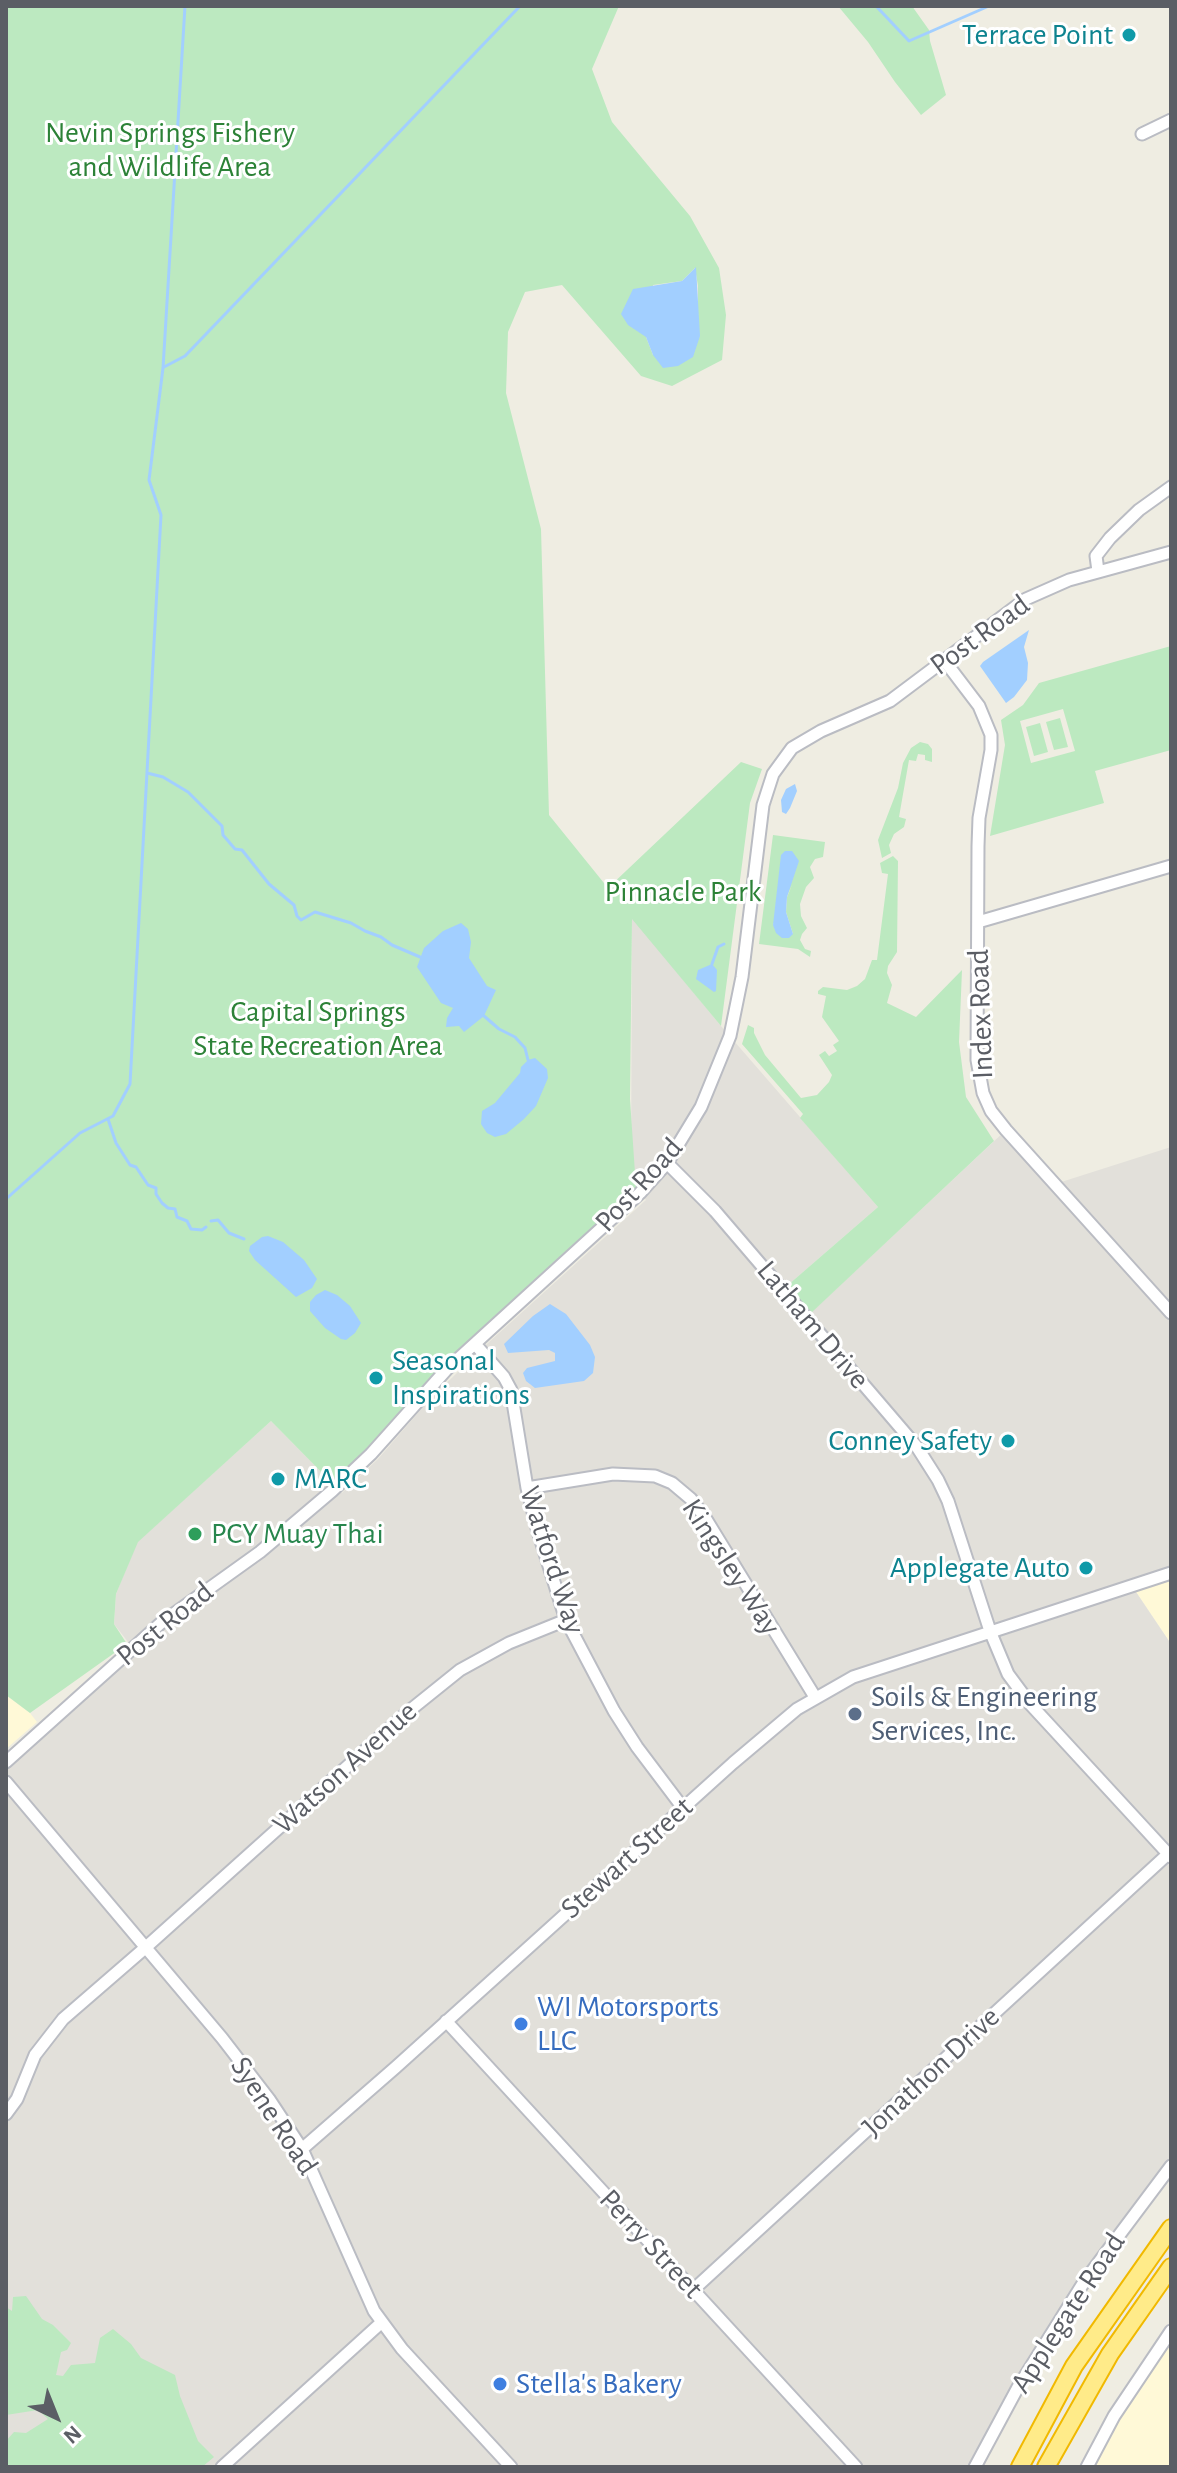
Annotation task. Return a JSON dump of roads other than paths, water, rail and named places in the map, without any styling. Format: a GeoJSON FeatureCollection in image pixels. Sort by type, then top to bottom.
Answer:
{"type":"FeatureCollection","features":[{"type":"Feature","properties":{"kind":"highway"},"geometry":{"type":"LineString","coordinates":[[1013,2467],[1074,2366],[1171,2228]]}},
{"type":"Feature","properties":{"kind":"highway"},"geometry":{"type":"LineString","coordinates":[[1046,2467],[1110,2354],[1171,2267]]}},
{"type":"Feature","properties":{"kind":"highway"},"geometry":{"type":"LineString","coordinates":[[1020,2467],[1074,2366]]}},
{"type":"Feature","properties":{"kind":"street"},"geometry":{"type":"LineString","coordinates":[[1142,134],[1171,120]]}},
{"type":"Feature","properties":{"kind":"street"},"geometry":{"type":"LineString","coordinates":[[1098,571],[1096,556],[1110,538],[1139,510],[1171,487]]}},
{"type":"Feature","properties":{"kind":"street","name":"Post Road"},"geometry":{"type":"LineString","coordinates":[[6,1762],[161,1623],[260,1552],[332,1491],[447,1369],[640,1193],[667,1163],[708,1093],[735,1019],[763,805],[773,774],[783,759],[804,740],[890,701],[1026,599],[1069,580],[1171,552]]}},
{"type":"Feature","properties":{"kind":"street","name":"Index Road"},"geometry":{"type":"LineString","coordinates":[[944,660],[979,706],[991,735],[990,761],[978,832],[977,1060],[991,1111],[1171,1313]]}},
{"type":"Feature","properties":{"kind":"street"},"geometry":{"type":"LineString","coordinates":[[978,922],[1171,866]]}},
{"type":"Feature","properties":{"kind":"street","name":"Latham Drive"},"geometry":{"type":"LineString","coordinates":[[667,1163],[715,1211],[917,1447],[948,1501],[990,1631],[1008,1674],[1031,1705],[1169,1856]]}},
{"type":"Feature","properties":{"kind":"street","name":"Watford Way"},"geometry":{"type":"LineString","coordinates":[[475,1344],[504,1377],[511,1390],[527,1488],[566,1620],[614,1711],[683,1808]]}},
{"type":"Feature","properties":{"kind":"street","name":"Kingsley Way"},"geometry":{"type":"LineString","coordinates":[[527,1488],[613,1474],[655,1476],[672,1483],[691,1499],[704,1516],[815,1697]]}},
{"type":"Feature","properties":{"kind":"street","name":"Stewart Street"},"geometry":{"type":"LineString","coordinates":[[302,2149],[780,1722],[815,1697],[853,1677],[1171,1573]]}},
{"type":"Feature","properties":{"kind":"street","name":"Watson Avenue"},"geometry":{"type":"LineString","coordinates":[[145,1948],[452,1675],[509,1643],[566,1620]]}},
{"type":"Feature","properties":{"kind":"street","name":"Syene Road"},"geometry":{"type":"LineString","coordinates":[[6,1782],[222,2038],[269,2099],[302,2149],[374,2311],[402,2349],[511,2467]]}},
{"type":"Feature","properties":{"kind":"street","name":"Jonathon Drive"},"geometry":{"type":"LineString","coordinates":[[693,2290],[1169,1856]]}},
{"type":"Feature","properties":{"kind":"street"},"geometry":{"type":"LineString","coordinates":[[6,2114],[17,2099],[35,2055],[46,2038],[63,2019],[145,1948]]}},
{"type":"Feature","properties":{"kind":"street","name":"Perry Street"},"geometry":{"type":"LineString","coordinates":[[446,2021],[856,2467]]}},
{"type":"Feature","properties":{"kind":"street","name":"Applegate Road"},"geometry":{"type":"LineString","coordinates":[[975,2467],[1029,2369],[1084,2282],[1171,2166]]}},
{"type":"Feature","properties":{"kind":"street"},"geometry":{"type":"LineString","coordinates":[[222,2467],[382,2322]]}},
{"type":"Feature","properties":{"kind":"street"},"geometry":{"type":"LineString","coordinates":[[1087,2467],[1114,2416],[1171,2331]]}},
{"type":"Feature","properties":{"kind":"water"},"geometry":{"type":"Polygon","coordinates":[[[696,267],[700,336],[693,357],[678,366],[663,368],[653,355],[646,337],[628,325],[621,314],[633,289],[682,281],[696,267]]]}},
{"type":"Feature","properties":{"kind":"water"},"geometry":{"type":"Polygon","coordinates":[[[1029,630],[1024,647],[1028,663],[1027,680],[1006,703],[980,666],[1029,630]]]}},
{"type":"Feature","properties":{"kind":"water"},"geometry":{"type":"Polygon","coordinates":[[[795,784],[797,791],[786,814],[782,812],[781,800],[786,789],[795,784]]]}},
{"type":"Feature","properties":{"kind":"water"},"geometry":{"type":"Polygon","coordinates":[[[792,851],[799,861],[787,897],[786,912],[793,934],[789,938],[782,938],[773,925],[781,855],[792,851]]]}},
{"type":"Feature","properties":{"kind":"water"},"geometry":{"type":"Polygon","coordinates":[[[461,923],[468,929],[471,942],[469,958],[487,986],[496,990],[484,1016],[464,1032],[459,1026],[446,1027],[453,1008],[441,1003],[417,967],[424,948],[443,931],[461,923]]]}},
{"type":"Feature","properties":{"kind":"water"},"geometry":{"type":"Polygon","coordinates":[[[712,964],[717,970],[714,992],[696,979],[698,970],[712,964]]]}},
{"type":"Feature","properties":{"kind":"water"},"geometry":{"type":"Polygon","coordinates":[[[535,1058],[547,1069],[548,1078],[536,1106],[506,1134],[495,1137],[487,1133],[481,1124],[482,1111],[495,1103],[528,1060],[535,1058]]]}},
{"type":"Feature","properties":{"kind":"water"},"geometry":{"type":"Polygon","coordinates":[[[268,1236],[283,1242],[304,1260],[317,1279],[312,1288],[296,1297],[255,1260],[249,1251],[250,1246],[268,1236]]]}},
{"type":"Feature","properties":{"kind":"water"},"geometry":{"type":"Polygon","coordinates":[[[325,1290],[350,1306],[361,1323],[346,1340],[325,1328],[310,1311],[310,1302],[325,1290]]]}},
{"type":"Feature","properties":{"kind":"water"},"geometry":{"type":"Polygon","coordinates":[[[550,1304],[566,1314],[590,1345],[595,1357],[593,1373],[584,1381],[535,1388],[526,1381],[523,1373],[527,1368],[555,1361],[555,1353],[549,1350],[508,1353],[504,1344],[550,1304]]]}},
{"type":"Feature","properties":{"kind":"waterway"},"geometry":{"type":"LineString","coordinates":[[6,1199],[80,1133],[113,1116],[130,1084],[161,515],[149,480],[163,368],[185,6]]}},
{"type":"Feature","properties":{"kind":"waterway"},"geometry":{"type":"LineString","coordinates":[[164,367],[185,356],[520,6]]}},
{"type":"Feature","properties":{"kind":"waterway"},"geometry":{"type":"LineString","coordinates":[[876,6],[909,41],[989,6]]}},
{"type":"Feature","properties":{"kind":"waterway"},"geometry":{"type":"LineString","coordinates":[[147,773],[163,777],[188,792],[222,826],[223,835],[235,849],[242,850],[269,884],[294,905],[301,920],[315,912],[351,923],[420,957]]}},
{"type":"Feature","properties":{"kind":"waterway"},"geometry":{"type":"LineString","coordinates":[[712,964],[718,947],[724,944]]}},
{"type":"Feature","properties":{"kind":"waterway"},"geometry":{"type":"LineString","coordinates":[[484,1016],[515,1037],[525,1048],[528,1060]]}},
{"type":"Feature","properties":{"kind":"waterway"},"geometry":{"type":"LineString","coordinates":[[108,1119],[116,1143],[130,1165],[136,1167],[148,1185],[156,1188],[162,1203],[175,1209],[177,1217],[187,1221],[191,1229],[202,1230],[206,1227]]}},
{"type":"Feature","properties":{"kind":"waterway"},"geometry":{"type":"LineString","coordinates":[[211,1221],[218,1220],[229,1233],[244,1239]]}},
{"type":"Feature","properties":{"kind":"place","name":"Terrace Point"},"geometry":{"type":"Point","coordinates":[1129,35]}},
{"type":"Feature","properties":{"kind":"place","name":"Seasonal Inspirations"},"geometry":{"type":"Point","coordinates":[376,1378]}},
{"type":"Feature","properties":{"kind":"place","name":"Conney Safety"},"geometry":{"type":"Point","coordinates":[1008,1441]}},
{"type":"Feature","properties":{"kind":"place","name":"MARC"},"geometry":{"type":"Point","coordinates":[278,1479]}},
{"type":"Feature","properties":{"kind":"place","name":"PCY Muay Thai"},"geometry":{"type":"Point","coordinates":[195,1534]}},
{"type":"Feature","properties":{"kind":"place","name":"Applegate Auto"},"geometry":{"type":"Point","coordinates":[1086,1568]}},
{"type":"Feature","properties":{"kind":"place","name":"Soils & Engineering Services, Inc."},"geometry":{"type":"Point","coordinates":[855,1714]}},
{"type":"Feature","properties":{"kind":"place","name":"WI Motorsports LLC"},"geometry":{"type":"Point","coordinates":[521,2024]}},
{"type":"Feature","properties":{"kind":"place","name":"Stella's Bakery"},"geometry":{"type":"Point","coordinates":[500,2384]}},
{"type":"Feature","properties":{"kind":"park label","name":"Nevin Springs Fishery and Wildlife Area"},"geometry":{"type":"Point","coordinates":[170,150]}},
{"type":"Feature","properties":{"kind":"park label","name":"Pinnacle Park"},"geometry":{"type":"Point","coordinates":[683,892]}},
{"type":"Feature","properties":{"kind":"park label","name":"Capital Springs State Recreation Area"},"geometry":{"type":"Point","coordinates":[318,1029]}}]}
